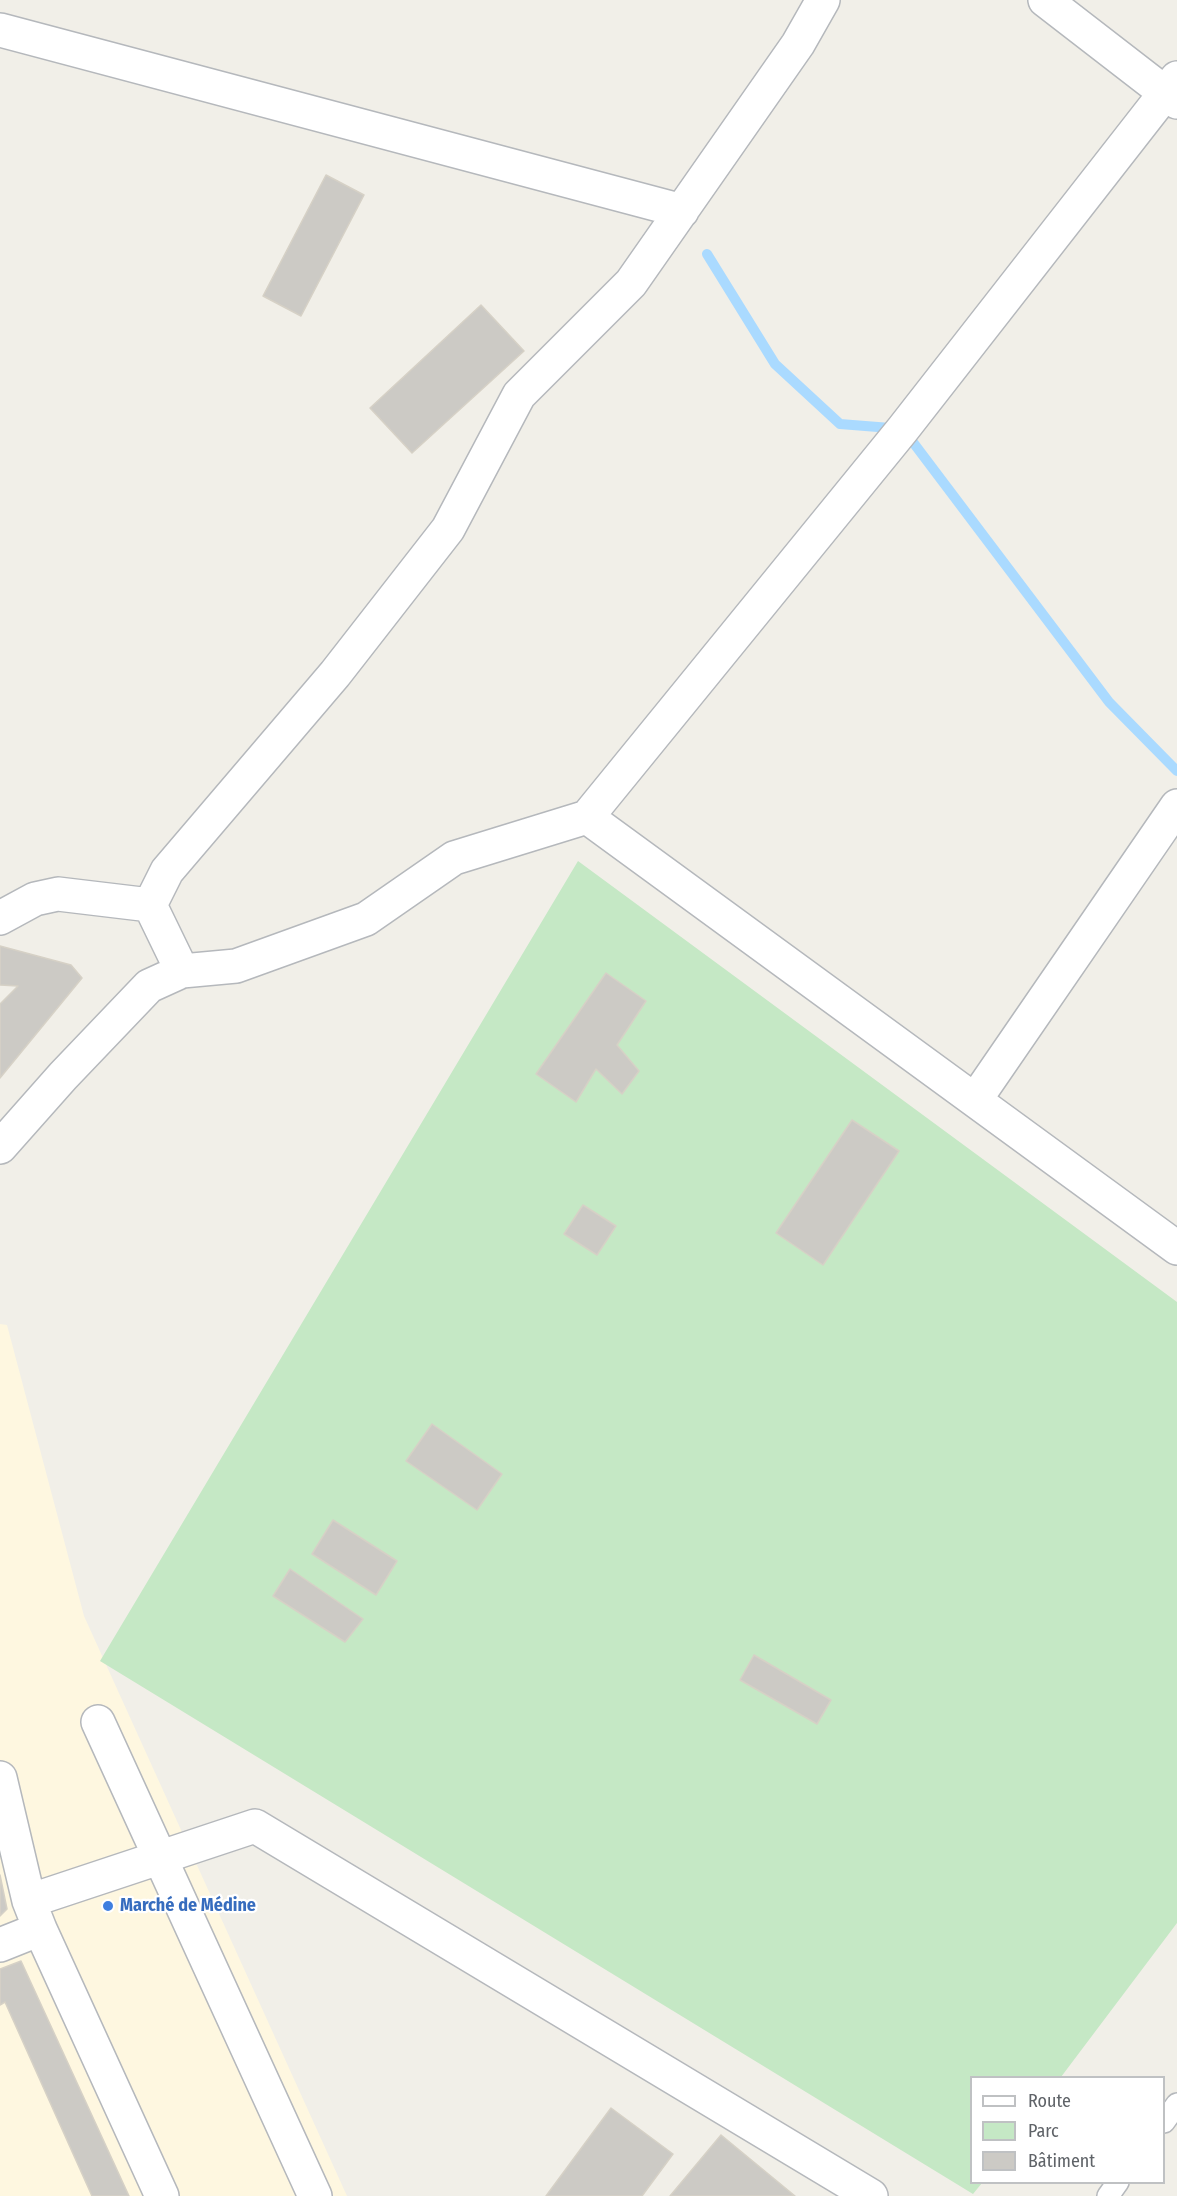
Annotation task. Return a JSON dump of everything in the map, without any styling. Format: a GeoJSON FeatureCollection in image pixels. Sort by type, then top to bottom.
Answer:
{"type":"FeatureCollection","features":[{"type":"Feature","properties":{"kind":"street"},"geometry":{"type":"LineString","coordinates":[[150,905],[167,871],[335,674],[448,529],[519,395],[631,283],[798,44],[823,0]]}},
{"type":"Feature","properties":{"kind":"street"},"geometry":{"type":"LineString","coordinates":[[0,1146],[63,1076],[150,986],[182,971],[236,966],[366,919],[454,858],[587,817],[903,429],[1173,91],[1045,0]]}},
{"type":"Feature","properties":{"kind":"street"},"geometry":{"type":"LineString","coordinates":[[0,30],[682,211]]}},
{"type":"Feature","properties":{"kind":"street"},"geometry":{"type":"LineString","coordinates":[[975,1100],[1177,806]]}},
{"type":"Feature","properties":{"kind":"street"},"geometry":{"type":"LineString","coordinates":[[587,817],[1177,1248]]}},
{"type":"Feature","properties":{"kind":"street"},"geometry":{"type":"LineString","coordinates":[[0,918],[35,899],[58,894],[150,905]]}},
{"type":"Feature","properties":{"kind":"street"},"geometry":{"type":"LineString","coordinates":[[150,905],[182,971]]}},
{"type":"Feature","properties":{"kind":"street"},"geometry":{"type":"LineString","coordinates":[[98,1722],[315,2196]]}},
{"type":"Feature","properties":{"kind":"street"},"geometry":{"type":"LineString","coordinates":[[0,1778],[35,1915],[162,2196]]}},
{"type":"Feature","properties":{"kind":"street"},"geometry":{"type":"LineString","coordinates":[[0,1945],[35,1915],[160,1858],[255,1826],[871,2196]]}},
{"type":"Feature","properties":{"kind":"lane"},"geometry":{"type":"LineString","coordinates":[[1165,2121],[1177,2104]]}},
{"type":"Feature","properties":{"kind":"shaded area","name":"Marché de Médine"},"geometry":{"type":"Polygon","coordinates":[[[0,1324],[7,1325],[84,1616],[347,2196],[0,2196],[0,1324]]]}},
{"type":"Feature","properties":{"kind":"green space"},"geometry":{"type":"Polygon","coordinates":[[[578,861],[1177,1302],[1177,1923],[1062,2076],[970,2076],[970,2184],[981,2184],[973,2194],[100,1661],[578,861]]]}},
{"type":"Feature","properties":{"kind":"building"},"geometry":{"type":"Polygon","coordinates":[[[326,175],[364,195],[301,316],[263,296],[326,175]]]}},
{"type":"Feature","properties":{"kind":"building"},"geometry":{"type":"Polygon","coordinates":[[[481,305],[524,351],[412,453],[370,408],[481,305]]]}},
{"type":"Feature","properties":{"kind":"building"},"geometry":{"type":"Polygon","coordinates":[[[0,946],[71,965],[82,978],[0,1078],[0,1004],[18,986],[0,985],[0,946]]]}},
{"type":"Feature","properties":{"kind":"building"},"geometry":{"type":"Polygon","coordinates":[[[606,973],[646,1001],[617,1045],[639,1071],[622,1094],[596,1069],[576,1102],[536,1074],[606,973]]]}},
{"type":"Feature","properties":{"kind":"building"},"geometry":{"type":"Polygon","coordinates":[[[852,1120],[899,1151],[823,1265],[776,1233],[852,1120]]]}},
{"type":"Feature","properties":{"kind":"building"},"geometry":{"type":"Polygon","coordinates":[[[583,1205],[616,1226],[597,1255],[564,1234],[583,1205]]]}},
{"type":"Feature","properties":{"kind":"building"},"geometry":{"type":"Polygon","coordinates":[[[432,1424],[502,1474],[477,1510],[406,1461],[432,1424]]]}},
{"type":"Feature","properties":{"kind":"building"},"geometry":{"type":"Polygon","coordinates":[[[333,1520],[397,1561],[376,1595],[312,1554],[333,1520]]]}},
{"type":"Feature","properties":{"kind":"building"},"geometry":{"type":"Polygon","coordinates":[[[290,1569],[363,1619],[345,1642],[273,1596],[290,1569]]]}},
{"type":"Feature","properties":{"kind":"building"},"geometry":{"type":"Polygon","coordinates":[[[754,1655],[831,1700],[817,1724],[740,1680],[754,1655]]]}},
{"type":"Feature","properties":{"kind":"building"},"geometry":{"type":"Polygon","coordinates":[[[0,1875],[7,1909],[0,1916],[0,1875]]]}},
{"type":"Feature","properties":{"kind":"building"},"geometry":{"type":"Polygon","coordinates":[[[21,1961],[129,2196],[92,2196],[5,2002],[0,2005],[0,1969],[21,1961]]]}},
{"type":"Feature","properties":{"kind":"building"},"geometry":{"type":"Polygon","coordinates":[[[611,2108],[673,2154],[642,2196],[546,2196],[611,2108]]]}},
{"type":"Feature","properties":{"kind":"building"},"geometry":{"type":"Polygon","coordinates":[[[721,2135],[795,2196],[670,2196],[721,2135]]]}},
{"type":"Feature","properties":{"kind":"waterway"},"geometry":{"type":"LineString","coordinates":[[707,254],[775,364],[840,424],[903,429],[1109,702],[1177,771]]}},
{"type":"Feature","properties":{"kind":"place","name":"Marché de Médine"},"geometry":{"type":"Point","coordinates":[108,1906]}}]}
